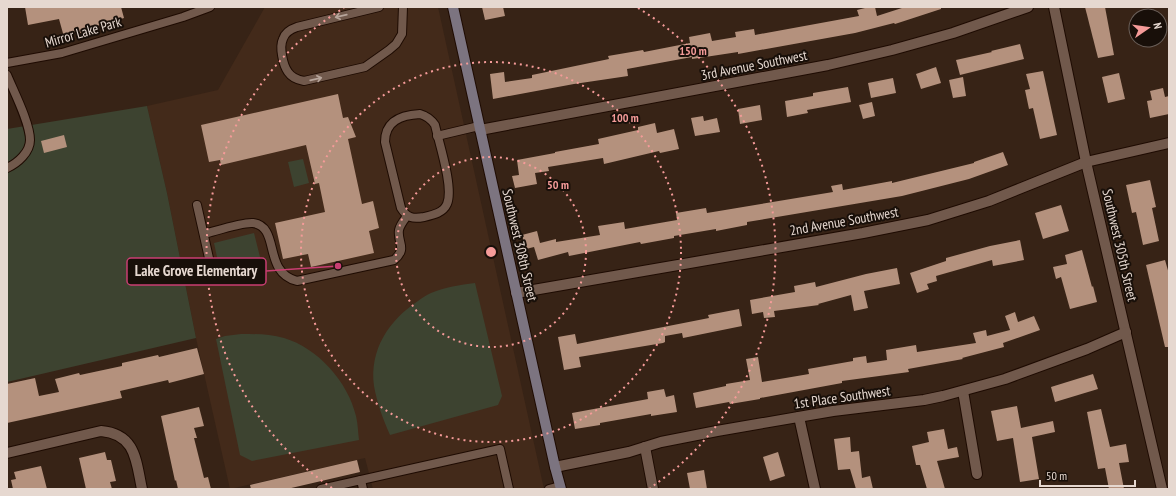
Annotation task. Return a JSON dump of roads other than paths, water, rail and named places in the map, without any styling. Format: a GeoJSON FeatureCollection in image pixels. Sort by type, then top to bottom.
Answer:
{"type":"FeatureCollection","features":[{"type":"Feature","properties":{"kind":"street","name":"Southwest 308th Street"},"geometry":{"type":"LineString","coordinates":[[453,7],[555,467],[561,488]]}},
{"type":"Feature","properties":{"kind":"street","name":"3rd Avenue Southwest"},"geometry":{"type":"LineString","coordinates":[[480,128],[828,65],[892,50],[953,33],[1028,7]]}},
{"type":"Feature","properties":{"kind":"street","name":"Southwest 305th Street"},"geometry":{"type":"LineString","coordinates":[[1054,7],[1086,162],[1162,489]]}},
{"type":"Feature","properties":{"kind":"street","name":"2nd Avenue Southwest"},"geometry":{"type":"LineString","coordinates":[[516,293],[928,220],[989,200],[1086,162],[1169,143]]}},
{"type":"Feature","properties":{"kind":"street","name":"1st Place Southwest"},"geometry":{"type":"LineString","coordinates":[[555,467],[629,452],[679,438],[868,406],[924,400],[963,391],[1005,379],[1044,365],[1126,332]]}},
{"type":"Feature","properties":{"kind":"street"},"geometry":{"type":"LineString","coordinates":[[963,391],[977,474]]}},
{"type":"Feature","properties":{"kind":"street"},"geometry":{"type":"LineString","coordinates":[[799,417],[815,489]]}},
{"type":"Feature","properties":{"kind":"street"},"geometry":{"type":"LineString","coordinates":[[7,453],[101,430],[108,431],[124,438],[134,452],[142,489]]}},
{"type":"Feature","properties":{"kind":"street"},"geometry":{"type":"LineString","coordinates":[[645,447],[653,489]]}},
{"type":"Feature","properties":{"kind":"lane","name":"Mirror Lake Park"},"geometry":{"type":"LineString","coordinates":[[7,63],[62,52],[183,17],[210,7]]}},
{"type":"Feature","properties":{"kind":"lane"},"geometry":{"type":"LineString","coordinates":[[379,7],[290,30],[283,38],[281,44],[285,66],[288,72],[293,77],[304,81],[369,65],[400,40],[402,34],[403,7]]}},
{"type":"Feature","properties":{"kind":"lane"},"geometry":{"type":"LineString","coordinates":[[7,76],[27,124],[30,141],[26,154],[7,168]]}},
{"type":"Feature","properties":{"kind":"lane"},"geometry":{"type":"LineString","coordinates":[[420,114],[426,116],[435,125],[437,136],[449,188],[447,204],[439,213],[434,215],[415,218],[407,216],[398,201],[385,142],[387,130],[398,118],[405,115],[420,114]]}},
{"type":"Feature","properties":{"kind":"lane"},"geometry":{"type":"LineString","coordinates":[[437,136],[480,128]]}},
{"type":"Feature","properties":{"kind":"lane"},"geometry":{"type":"LineString","coordinates":[[197,205],[211,267]]}},
{"type":"Feature","properties":{"kind":"lane"},"geometry":{"type":"LineString","coordinates":[[204,234],[248,223],[259,225],[267,233],[274,259],[279,270],[288,277],[297,281],[394,260],[399,256],[401,251],[402,246],[399,230],[407,216]]}},
{"type":"Feature","properties":{"kind":"lane"},"geometry":{"type":"LineString","coordinates":[[321,489],[500,449],[509,489]]}},
{"type":"Feature","properties":{"kind":"lane"},"geometry":{"type":"LineString","coordinates":[[361,480],[363,489]]}},
{"type":"Feature","properties":{"kind":"lane"},"geometry":{"type":"LineString","coordinates":[[549,489],[561,488]]}},
{"type":"Feature","properties":{"kind":"place","name":"Lake Grove Elementary"},"geometry":{"type":"Point","coordinates":[338,266]}}]}
